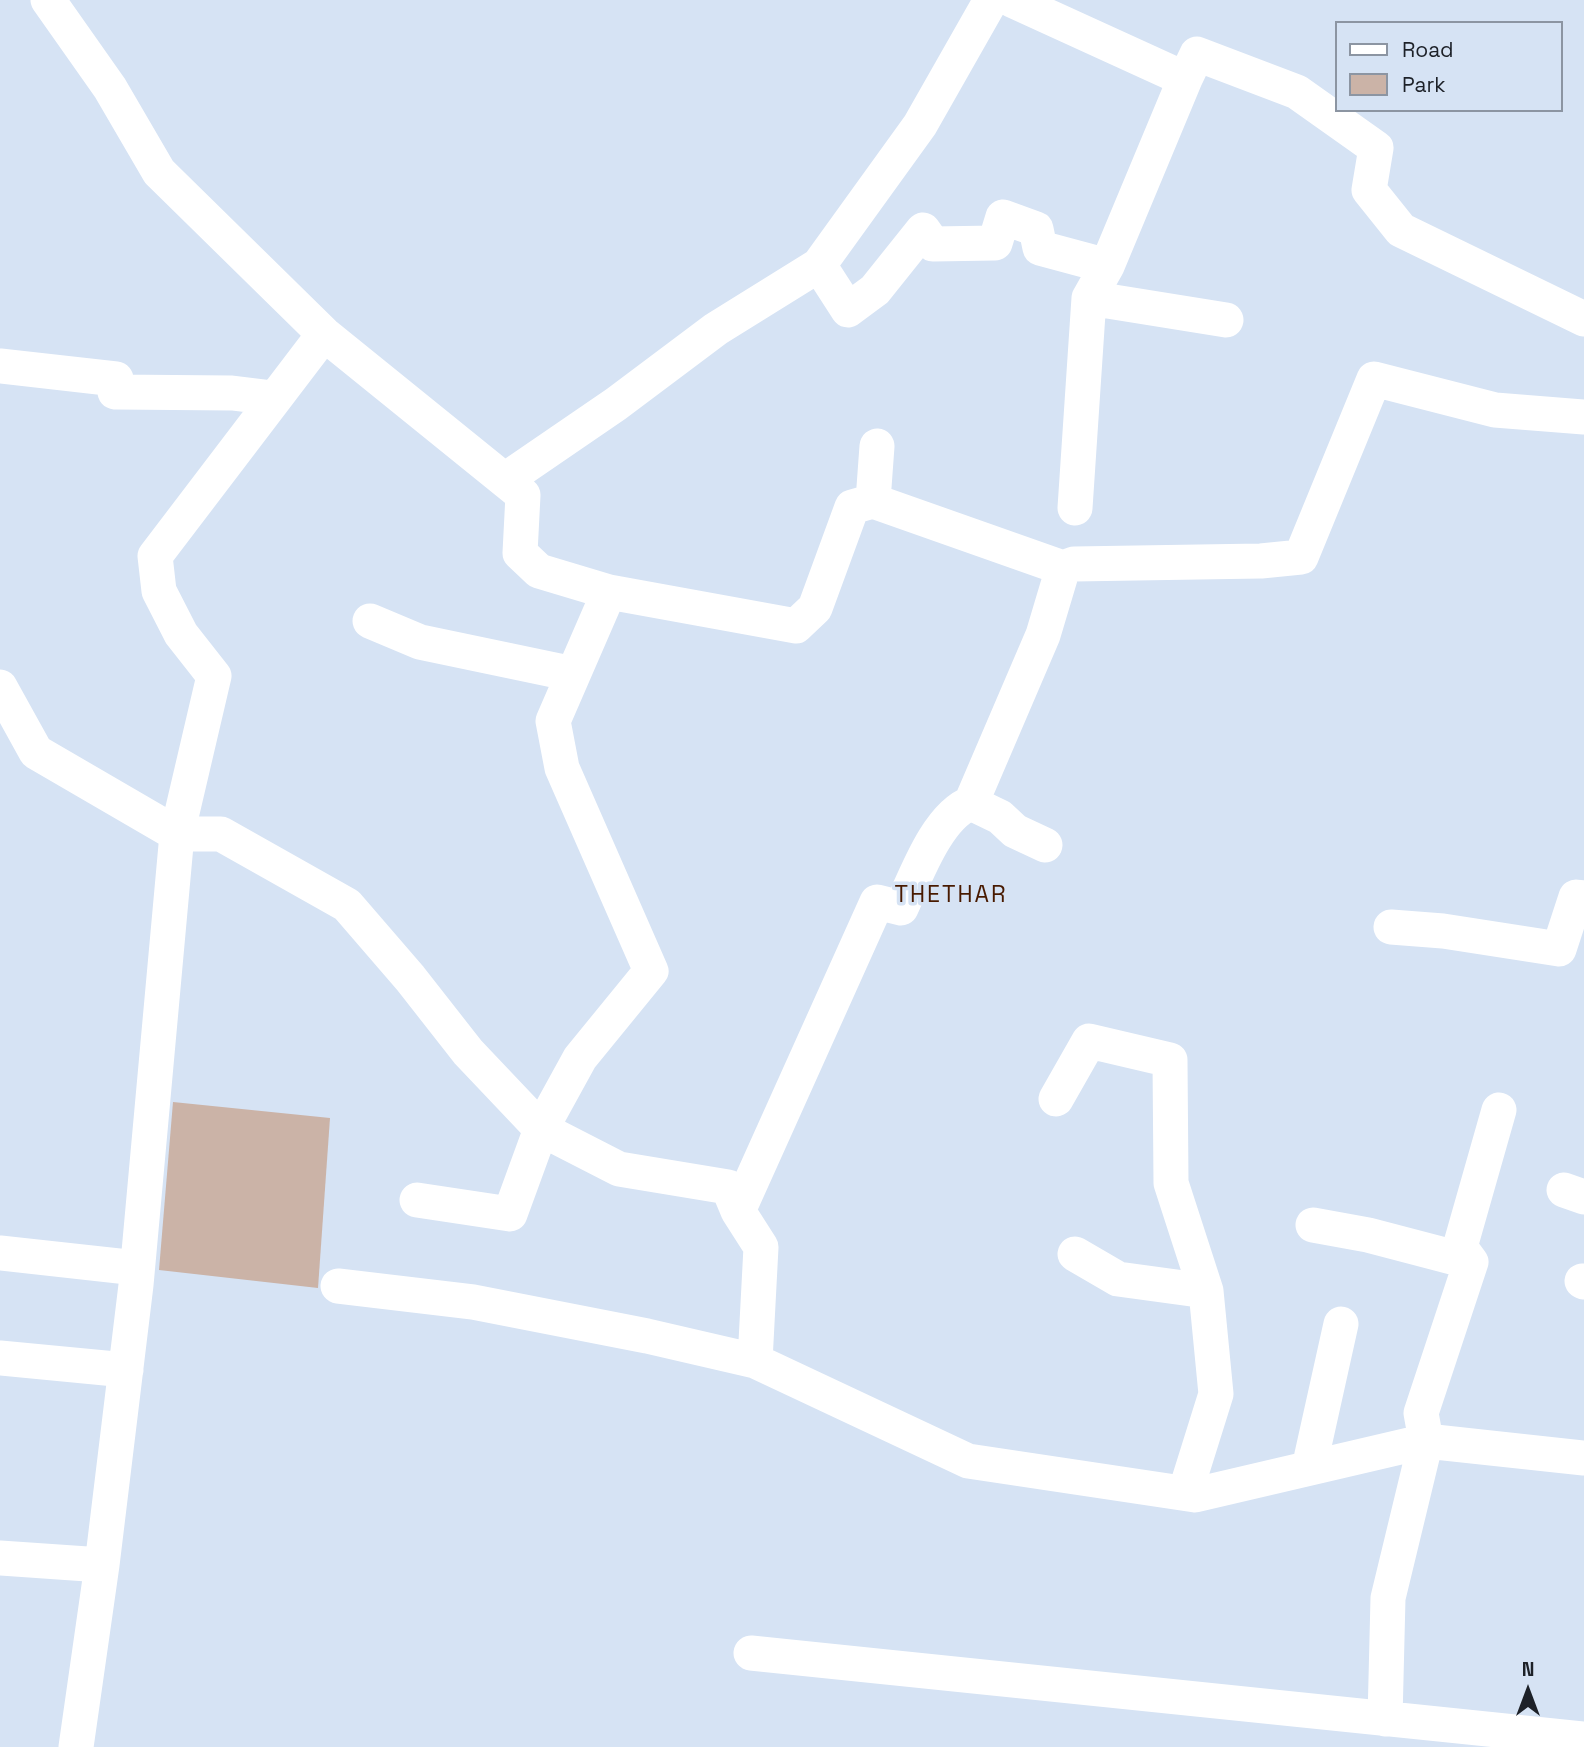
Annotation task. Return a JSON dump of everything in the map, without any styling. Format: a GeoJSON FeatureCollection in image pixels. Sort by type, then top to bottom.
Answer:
{"type":"FeatureCollection","features":[{"type":"Feature","properties":{"kind":"street"},"geometry":{"type":"LineString","coordinates":[[505,480],[616,404],[716,329],[819,265],[920,125],[991,0]]}},
{"type":"Feature","properties":{"kind":"street"},"geometry":{"type":"LineString","coordinates":[[1012,0],[1185,79]]}},
{"type":"Feature","properties":{"kind":"street"},"geometry":{"type":"LineString","coordinates":[[61,9],[159,172],[324,334],[523,495],[520,553],[539,571],[609,592],[796,626],[815,608],[852,507],[873,501],[1063,568],[1074,564],[1261,561],[1301,557],[1374,379],[1495,411],[1584,417]]}},
{"type":"Feature","properties":{"kind":"street"},"geometry":{"type":"LineString","coordinates":[[1075,508],[1089,298],[1107,266],[1197,54],[1297,92],[1376,148],[1369,190],[1401,230],[1584,319]]}},
{"type":"Feature","properties":{"kind":"street"},"geometry":{"type":"LineString","coordinates":[[819,265],[848,310],[875,290],[923,230],[933,244],[995,243],[1003,217],[1036,229],[1040,248],[1107,266]]}},
{"type":"Feature","properties":{"kind":"street"},"geometry":{"type":"LineString","coordinates":[[1089,298],[1226,320]]}},
{"type":"Feature","properties":{"kind":"street"},"geometry":{"type":"LineString","coordinates":[[76,1747],[126,1370],[177,834],[214,676],[181,634],[159,591],[155,556],[324,334]]}},
{"type":"Feature","properties":{"kind":"street"},"geometry":{"type":"LineString","coordinates":[[0,366],[116,379],[115,392],[232,393],[273,398]]}},
{"type":"Feature","properties":{"kind":"street"},"geometry":{"type":"LineString","coordinates":[[873,501],[877,446]]}},
{"type":"Feature","properties":{"kind":"street"},"geometry":{"type":"LineString","coordinates":[[738,1211],[877,902],[901,908],[937,835],[959,808],[971,803],[1044,635],[1063,568]]}},
{"type":"Feature","properties":{"kind":"street"},"geometry":{"type":"LineString","coordinates":[[417,1200],[510,1214],[541,1129],[580,1058],[652,971],[562,768],[553,721],[609,592]]}},
{"type":"Feature","properties":{"kind":"street"},"geometry":{"type":"LineString","coordinates":[[370,621],[420,642],[573,674]]}},
{"type":"Feature","properties":{"kind":"street"},"geometry":{"type":"LineString","coordinates":[[0,687],[36,752],[177,834],[222,834],[347,905],[410,978],[468,1052],[541,1129],[619,1169],[728,1187],[738,1211],[761,1247],[755,1361]]}},
{"type":"Feature","properties":{"kind":"street"},"geometry":{"type":"LineString","coordinates":[[971,803],[1000,817],[1015,831],[1045,845]]}},
{"type":"Feature","properties":{"kind":"street"},"geometry":{"type":"LineString","coordinates":[[1391,927],[1443,931],[1559,949],[1576,897],[1584,898]]}},
{"type":"Feature","properties":{"kind":"street"},"geometry":{"type":"LineString","coordinates":[[1056,1099],[1089,1041],[1170,1060],[1171,1184],[1206,1291],[1216,1394],[1185,1493]]}},
{"type":"Feature","properties":{"kind":"street"},"geometry":{"type":"LineString","coordinates":[[1471,1262],[1460,1247],[1499,1110]]}},
{"type":"Feature","properties":{"kind":"street"},"geometry":{"type":"LineString","coordinates":[[1313,1225],[1368,1235],[1471,1262]]}},
{"type":"Feature","properties":{"kind":"street"},"geometry":{"type":"LineString","coordinates":[[0,1254],[137,1268]]}},
{"type":"Feature","properties":{"kind":"street"},"geometry":{"type":"LineString","coordinates":[[1075,1254],[1118,1279],[1206,1291]]}},
{"type":"Feature","properties":{"kind":"street"},"geometry":{"type":"LineString","coordinates":[[1385,1719],[1388,1598],[1426,1441],[1421,1413],[1471,1262]]}},
{"type":"Feature","properties":{"kind":"street"},"geometry":{"type":"LineString","coordinates":[[338,1286],[473,1302],[647,1336],[755,1361],[968,1461],[1195,1495],[1426,1441],[1584,1458]]}},
{"type":"Feature","properties":{"kind":"street"},"geometry":{"type":"LineString","coordinates":[[1309,1468],[1341,1324]]}},
{"type":"Feature","properties":{"kind":"street"},"geometry":{"type":"LineString","coordinates":[[0,1359],[126,1370]]}},
{"type":"Feature","properties":{"kind":"street"},"geometry":{"type":"LineString","coordinates":[[0,1558],[102,1565]]}},
{"type":"Feature","properties":{"kind":"street"},"geometry":{"type":"LineString","coordinates":[[751,1653],[1584,1739]]}},
{"type":"Feature","properties":{"kind":"green space"},"geometry":{"type":"Polygon","coordinates":[[[173,1102],[330,1118],[318,1288],[159,1270],[173,1102]]]}},
{"type":"Feature","properties":{"kind":"district","name":"THETHAR"},"geometry":{"type":"Point","coordinates":[951,896]}}]}
